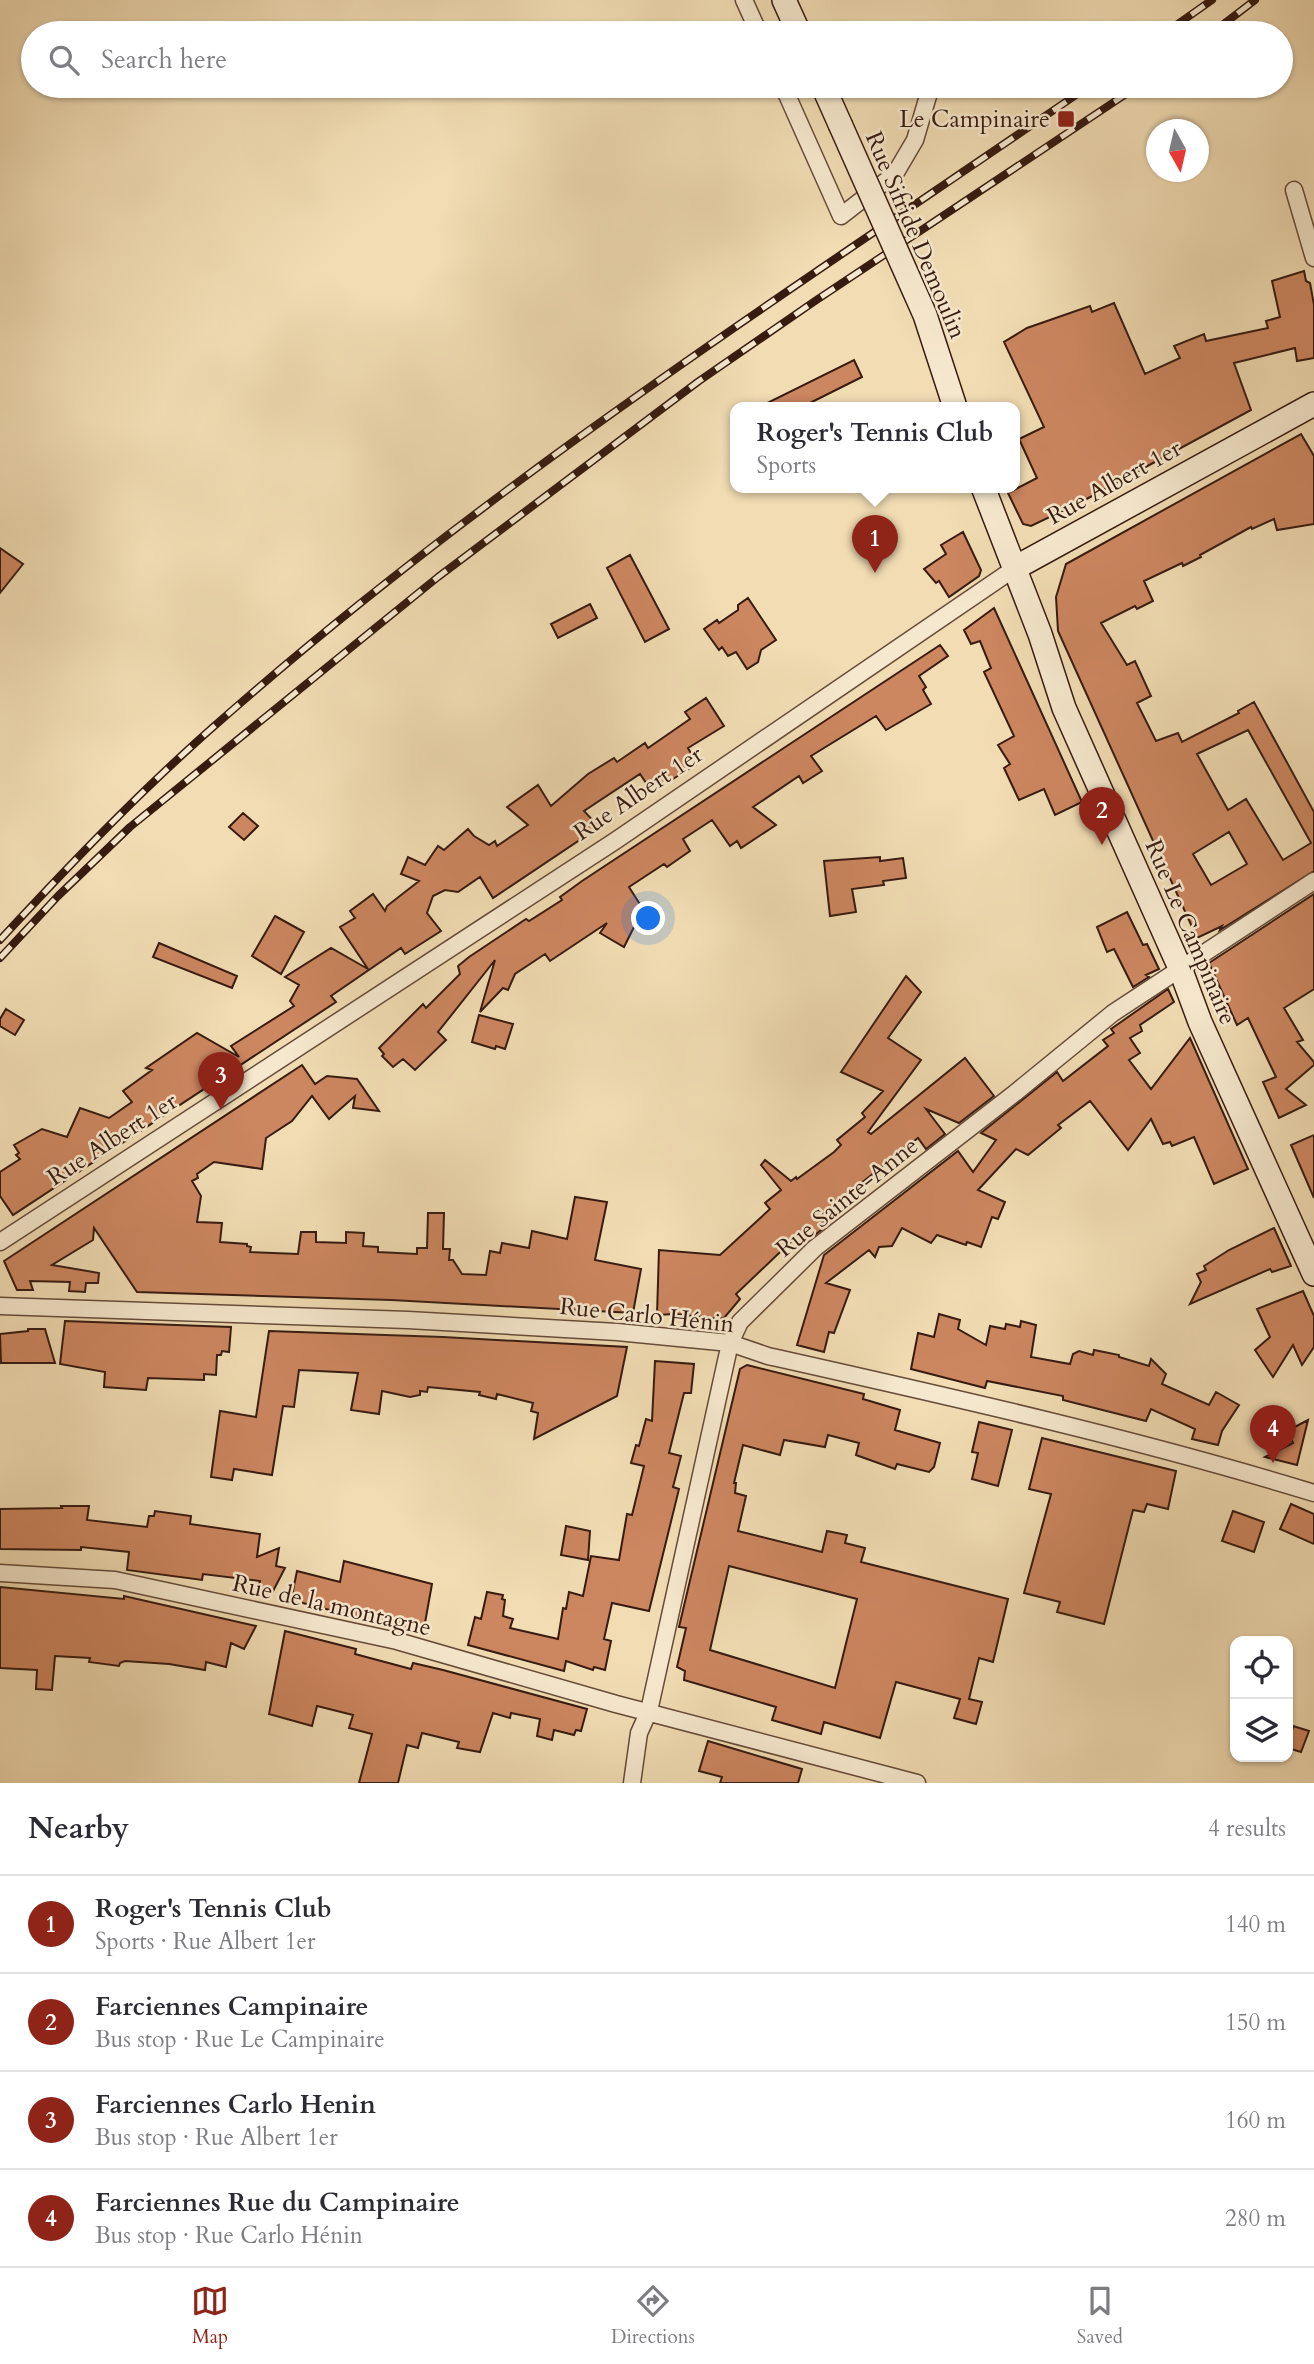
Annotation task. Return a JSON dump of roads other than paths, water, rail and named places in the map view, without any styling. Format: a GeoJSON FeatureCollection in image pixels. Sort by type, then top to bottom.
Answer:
{"type":"FeatureCollection","features":[{"type":"Feature","properties":{"kind":"main road"},"geometry":{"type":"LineString","coordinates":[[784,0],[794,21]]}},
{"type":"Feature","properties":{"kind":"main road","name":"Rue Sifride Demoulin"},"geometry":{"type":"LineString","coordinates":[[828,98],[925,314],[953,402]]}},
{"type":"Feature","properties":{"kind":"main road","name":"Rue Albert 1er"},"geometry":{"type":"LineString","coordinates":[[1016,568],[1314,404]]}},
{"type":"Feature","properties":{"kind":"main road"},"geometry":{"type":"LineString","coordinates":[[986,493],[1016,568]]}},
{"type":"Feature","properties":{"kind":"main road","name":"Rue Le Campinaire"},"geometry":{"type":"LineString","coordinates":[[1016,568],[1064,708],[1180,968],[1200,1022],[1314,1274]]}},
{"type":"Feature","properties":{"kind":"street"},"geometry":{"type":"LineString","coordinates":[[744,0],[754,21]]}},
{"type":"Feature","properties":{"kind":"street"},"geometry":{"type":"LineString","coordinates":[[788,98],[841,216],[895,174],[915,140],[927,98]]}},
{"type":"Feature","properties":{"kind":"street"},"geometry":{"type":"LineString","coordinates":[[1294,190],[1314,258]]}},
{"type":"Feature","properties":{"kind":"street","name":"Rue Albert 1er"},"geometry":{"type":"LineString","coordinates":[[0,1242],[615,841],[1016,568]]}},
{"type":"Feature","properties":{"kind":"street","name":"Rue Sainte-Anne"},"geometry":{"type":"LineString","coordinates":[[632,1783],[639,1733],[649,1711],[730,1343],[740,1322],[815,1248],[1015,1093],[1113,1013],[1314,881]]}},
{"type":"Feature","properties":{"kind":"street","name":"Rue Carlo Hénin"},"geometry":{"type":"LineString","coordinates":[[0,1306],[394,1320],[617,1332],[730,1343],[768,1356],[1021,1413],[1250,1473],[1314,1493]]}},
{"type":"Feature","properties":{"kind":"street","name":"Rue de la montagne"},"geometry":{"type":"LineString","coordinates":[[0,1573],[115,1580],[397,1641],[616,1703],[917,1783]]}},
{"type":"Feature","properties":{"kind":"railway"},"geometry":{"type":"LineString","coordinates":[[1182,21],[1212,0]]}},
{"type":"Feature","properties":{"kind":"railway"},"geometry":{"type":"LineString","coordinates":[[1228,21],[1255,0]]}},
{"type":"Feature","properties":{"kind":"railway"},"geometry":{"type":"LineString","coordinates":[[0,940],[168,768],[330,628],[434,545],[649,387],[1071,98]]}},
{"type":"Feature","properties":{"kind":"railway"},"geometry":{"type":"LineString","coordinates":[[0,958],[58,896],[130,827],[438,577],[699,381],[1120,98]]}},
{"type":"Feature","properties":{"kind":"place","name":"Le Campinaire"},"geometry":{"type":"Point","coordinates":[1066,119]}},
{"type":"Feature","properties":{"kind":"place","name":"Roger's Tennis Club"},"geometry":{"type":"Point","coordinates":[875,573]}},
{"type":"Feature","properties":{"kind":"place","name":"Farciennes Campinaire"},"geometry":{"type":"Point","coordinates":[1102,845]}},
{"type":"Feature","properties":{"kind":"place","name":"Farciennes Carlo Henin"},"geometry":{"type":"Point","coordinates":[221,1110]}},
{"type":"Feature","properties":{"kind":"place","name":"Farciennes Rue du Campinaire"},"geometry":{"type":"Point","coordinates":[1273,1463]}}]}
